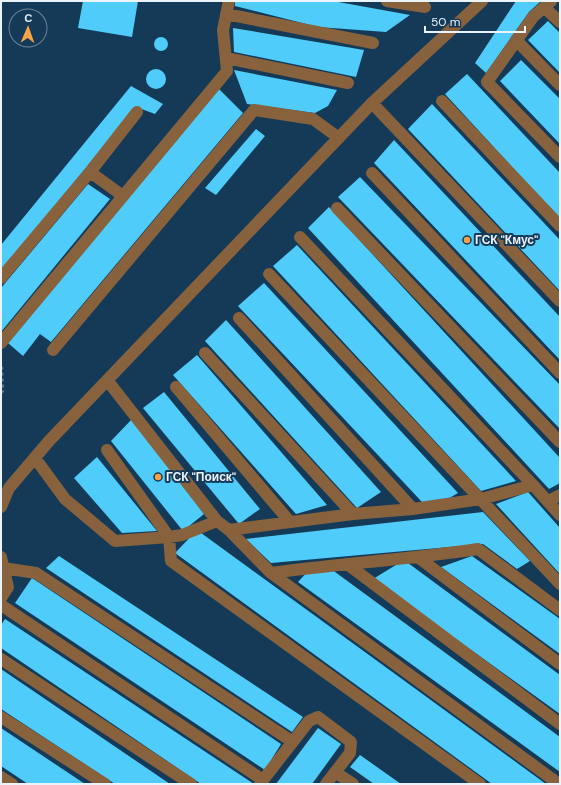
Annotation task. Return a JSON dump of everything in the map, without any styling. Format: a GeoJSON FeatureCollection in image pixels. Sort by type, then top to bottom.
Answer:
{"type":"FeatureCollection","features":[{"type":"Feature","properties":{"kind":"street"},"geometry":{"type":"LineString","coordinates":[[1,343],[227,71],[223,30],[228,1]]}},
{"type":"Feature","properties":{"kind":"street"},"geometry":{"type":"LineString","coordinates":[[387,1],[425,7]]}},
{"type":"Feature","properties":{"kind":"street"},"geometry":{"type":"LineString","coordinates":[[1,507],[5,490],[49,441],[372,103],[482,1]]}},
{"type":"Feature","properties":{"kind":"street"},"geometry":{"type":"LineString","coordinates":[[560,22],[547,4],[533,17],[487,82],[560,157]]}},
{"type":"Feature","properties":{"kind":"street"},"geometry":{"type":"LineString","coordinates":[[226,14],[373,43]]}},
{"type":"Feature","properties":{"kind":"street"},"geometry":{"type":"LineString","coordinates":[[516,40],[560,85]]}},
{"type":"Feature","properties":{"kind":"street"},"geometry":{"type":"LineString","coordinates":[[226,58],[348,83]]}},
{"type":"Feature","properties":{"kind":"street"},"geometry":{"type":"LineString","coordinates":[[442,101],[560,226]]}},
{"type":"Feature","properties":{"kind":"street"},"geometry":{"type":"LineString","coordinates":[[372,103],[560,301]]}},
{"type":"Feature","properties":{"kind":"street"},"geometry":{"type":"LineString","coordinates":[[53,350],[254,110],[313,119],[339,138]]}},
{"type":"Feature","properties":{"kind":"street"},"geometry":{"type":"LineString","coordinates":[[1,278],[90,172],[137,112]]}},
{"type":"Feature","properties":{"kind":"street"},"geometry":{"type":"LineString","coordinates":[[90,172],[123,196]]}},
{"type":"Feature","properties":{"kind":"street"},"geometry":{"type":"LineString","coordinates":[[372,173],[560,372]]}},
{"type":"Feature","properties":{"kind":"street"},"geometry":{"type":"LineString","coordinates":[[337,208],[560,442]]}},
{"type":"Feature","properties":{"kind":"street"},"geometry":{"type":"LineString","coordinates":[[300,238],[560,515]]}},
{"type":"Feature","properties":{"kind":"street"},"geometry":{"type":"LineString","coordinates":[[269,274],[560,584]]}},
{"type":"Feature","properties":{"kind":"street"},"geometry":{"type":"LineString","coordinates":[[239,318],[413,509]]}},
{"type":"Feature","properties":{"kind":"street"},"geometry":{"type":"LineString","coordinates":[[205,353],[353,514]]}},
{"type":"Feature","properties":{"kind":"street"},"geometry":{"type":"LineString","coordinates":[[107,380],[217,520],[229,530],[271,573],[558,784]]}},
{"type":"Feature","properties":{"kind":"street"},"geometry":{"type":"LineString","coordinates":[[176,387],[290,522]]}},
{"type":"Feature","properties":{"kind":"street"},"geometry":{"type":"LineString","coordinates":[[107,450],[169,537],[171,561],[480,784]]}},
{"type":"Feature","properties":{"kind":"street"},"geometry":{"type":"LineString","coordinates":[[35,458],[65,499],[115,541],[182,535],[217,520]]}},
{"type":"Feature","properties":{"kind":"street"},"geometry":{"type":"LineString","coordinates":[[229,530],[353,514],[413,509],[481,499],[533,485]]}},
{"type":"Feature","properties":{"kind":"street"},"geometry":{"type":"LineString","coordinates":[[548,501],[560,495]]}},
{"type":"Feature","properties":{"kind":"street"},"geometry":{"type":"LineString","coordinates":[[271,573],[347,564],[419,558],[478,549],[560,610]]}},
{"type":"Feature","properties":{"kind":"street"},"geometry":{"type":"LineString","coordinates":[[419,558],[560,664]]}},
{"type":"Feature","properties":{"kind":"street"},"geometry":{"type":"LineString","coordinates":[[1,598],[8,587],[2,563]]}},
{"type":"Feature","properties":{"kind":"street"},"geometry":{"type":"LineString","coordinates":[[2,563],[36,573],[293,742]]}},
{"type":"Feature","properties":{"kind":"street"},"geometry":{"type":"LineString","coordinates":[[347,564],[560,724]]}},
{"type":"Feature","properties":{"kind":"street"},"geometry":{"type":"LineString","coordinates":[[1,605],[262,782],[310,721],[318,717],[351,742],[350,753],[326,784]]}},
{"type":"Feature","properties":{"kind":"street"},"geometry":{"type":"LineString","coordinates":[[1,659],[190,784]]}},
{"type":"Feature","properties":{"kind":"street"},"geometry":{"type":"LineString","coordinates":[[1,717],[105,784]]}},
{"type":"Feature","properties":{"kind":"street"},"geometry":{"type":"LineString","coordinates":[[335,772],[353,784]]}},
{"type":"Feature","properties":{"kind":"street"},"geometry":{"type":"LineString","coordinates":[[1,777],[12,784]]}},
{"type":"Feature","properties":{"kind":"path"},"geometry":{"type":"LineString","coordinates":[[1,367],[3,391],[1,393]]}},
{"type":"Feature","properties":{"kind":"building"},"geometry":{"type":"Polygon","coordinates":[[[83,1],[138,1],[132,37],[78,28],[83,1]]]}},
{"type":"Feature","properties":{"kind":"building"},"geometry":{"type":"Polygon","coordinates":[[[235,1],[333,1],[410,15],[386,32],[318,27],[235,6],[235,1]]]}},
{"type":"Feature","properties":{"kind":"building"},"geometry":{"type":"Polygon","coordinates":[[[516,1],[541,1],[529,12],[486,73],[475,63],[516,1]]]}},
{"type":"Feature","properties":{"kind":"building"},"geometry":{"type":"Polygon","coordinates":[[[548,21],[560,33],[560,73],[528,40],[548,21]]]}},
{"type":"Feature","properties":{"kind":"building"},"geometry":{"type":"Polygon","coordinates":[[[233,28],[364,50],[356,77],[234,52],[233,28]]]}},
{"type":"Feature","properties":{"kind":"building"},"geometry":{"type":"Polygon","coordinates":[[[161,37],[166,39],[168,44],[166,49],[161,51],[156,49],[154,44],[156,39],[161,37]]]}},
{"type":"Feature","properties":{"kind":"building"},"geometry":{"type":"Polygon","coordinates":[[[521,60],[560,99],[560,144],[500,81],[521,60]]]}},
{"type":"Feature","properties":{"kind":"building"},"geometry":{"type":"Polygon","coordinates":[[[156,69],[163,72],[166,79],[163,86],[156,89],[149,86],[146,79],[149,72],[156,69]]]}},
{"type":"Feature","properties":{"kind":"building"},"geometry":{"type":"Polygon","coordinates":[[[234,70],[337,90],[328,106],[315,113],[247,104],[234,70]]]}},
{"type":"Feature","properties":{"kind":"building"},"geometry":{"type":"Polygon","coordinates":[[[467,74],[560,173],[560,219],[445,94],[467,74]]]}},
{"type":"Feature","properties":{"kind":"building"},"geometry":{"type":"Polygon","coordinates":[[[131,86],[163,104],[155,114],[136,107],[1,271],[1,245],[131,86]]]}},
{"type":"Feature","properties":{"kind":"building"},"geometry":{"type":"Polygon","coordinates":[[[219,89],[243,113],[51,342],[40,334],[23,356],[8,343],[219,89]]]}},
{"type":"Feature","properties":{"kind":"building"},"geometry":{"type":"Polygon","coordinates":[[[432,104],[560,240],[560,291],[408,129],[432,104]]]}},
{"type":"Feature","properties":{"kind":"building"},"geometry":{"type":"Polygon","coordinates":[[[256,129],[265,136],[216,195],[205,188],[256,129]]]}},
{"type":"Feature","properties":{"kind":"building","name":"ГСК \"Кмус\""},"geometry":{"type":"Polygon","coordinates":[[[394,140],[560,317],[560,360],[374,163],[394,140]]]}},
{"type":"Feature","properties":{"kind":"building"},"geometry":{"type":"Polygon","coordinates":[[[360,177],[560,385],[560,429],[338,197],[360,177]]]}},
{"type":"Feature","properties":{"kind":"building"},"geometry":{"type":"Polygon","coordinates":[[[88,184],[110,199],[1,332],[1,288],[88,184]]]}},
{"type":"Feature","properties":{"kind":"building"},"geometry":{"type":"Polygon","coordinates":[[[329,207],[560,458],[560,483],[549,489],[308,228],[329,207]]]}},
{"type":"Feature","properties":{"kind":"building"},"geometry":{"type":"Polygon","coordinates":[[[297,245],[516,481],[481,491],[273,266],[297,245]]]}},
{"type":"Feature","properties":{"kind":"building"},"geometry":{"type":"Polygon","coordinates":[[[264,283],[458,493],[441,503],[422,502],[238,306],[264,283]]]}},
{"type":"Feature","properties":{"kind":"building"},"geometry":{"type":"Polygon","coordinates":[[[226,320],[381,492],[357,508],[205,341],[226,320]]]}},
{"type":"Feature","properties":{"kind":"building"},"geometry":{"type":"Polygon","coordinates":[[[197,355],[327,505],[296,514],[173,375],[197,355]]]}},
{"type":"Feature","properties":{"kind":"building"},"geometry":{"type":"Polygon","coordinates":[[[164,392],[260,509],[239,524],[143,408],[164,392]]]}},
{"type":"Feature","properties":{"kind":"building","name":"ГСК \"Поиск\""},"geometry":{"type":"Polygon","coordinates":[[[132,419],[204,514],[183,531],[111,441],[132,419]]]}},
{"type":"Feature","properties":{"kind":"building"},"geometry":{"type":"Polygon","coordinates":[[[97,457],[157,531],[122,533],[74,478],[97,457]]]}},
{"type":"Feature","properties":{"kind":"building"},"geometry":{"type":"Polygon","coordinates":[[[528,492],[560,528],[560,574],[496,504],[528,492]]]}},
{"type":"Feature","properties":{"kind":"building"},"geometry":{"type":"Polygon","coordinates":[[[483,512],[530,561],[517,569],[483,544],[271,563],[246,539],[483,512]]]}},
{"type":"Feature","properties":{"kind":"building"},"geometry":{"type":"Polygon","coordinates":[[[197,530],[546,784],[492,784],[175,553],[197,530]]]}},
{"type":"Feature","properties":{"kind":"building"},"geometry":{"type":"Polygon","coordinates":[[[59,556],[303,717],[292,732],[46,568],[59,556]]]}},
{"type":"Feature","properties":{"kind":"building"},"geometry":{"type":"Polygon","coordinates":[[[472,556],[560,619],[560,654],[441,567],[472,556]]]}},
{"type":"Feature","properties":{"kind":"building"},"geometry":{"type":"Polygon","coordinates":[[[404,560],[560,675],[560,714],[373,579],[404,560]]]}},
{"type":"Feature","properties":{"kind":"building"},"geometry":{"type":"Polygon","coordinates":[[[331,569],[560,737],[560,772],[298,582],[308,571],[331,569]]]}},
{"type":"Feature","properties":{"kind":"building"},"geometry":{"type":"Polygon","coordinates":[[[32,578],[281,744],[265,770],[15,603],[32,578]]]}},
{"type":"Feature","properties":{"kind":"building"},"geometry":{"type":"Polygon","coordinates":[[[5,619],[254,784],[201,784],[1,648],[1,625],[5,619]]]}},
{"type":"Feature","properties":{"kind":"building"},"geometry":{"type":"Polygon","coordinates":[[[1,669],[170,784],[115,784],[1,709],[1,669]]]}},
{"type":"Feature","properties":{"kind":"building"},"geometry":{"type":"Polygon","coordinates":[[[1,728],[85,784],[28,784],[1,766],[1,728]]]}},
{"type":"Feature","properties":{"kind":"building"},"geometry":{"type":"Polygon","coordinates":[[[318,728],[341,744],[312,784],[276,784],[318,728]]]}},
{"type":"Feature","properties":{"kind":"building"},"geometry":{"type":"Polygon","coordinates":[[[360,755],[401,784],[374,784],[350,767],[360,755]]]}},
{"type":"Feature","properties":{"kind":"place","name":"ГСК \"Кмус\""},"geometry":{"type":"Point","coordinates":[467,240]}},
{"type":"Feature","properties":{"kind":"place","name":"ГСК \"Поиск\""},"geometry":{"type":"Point","coordinates":[158,477]}}]}
